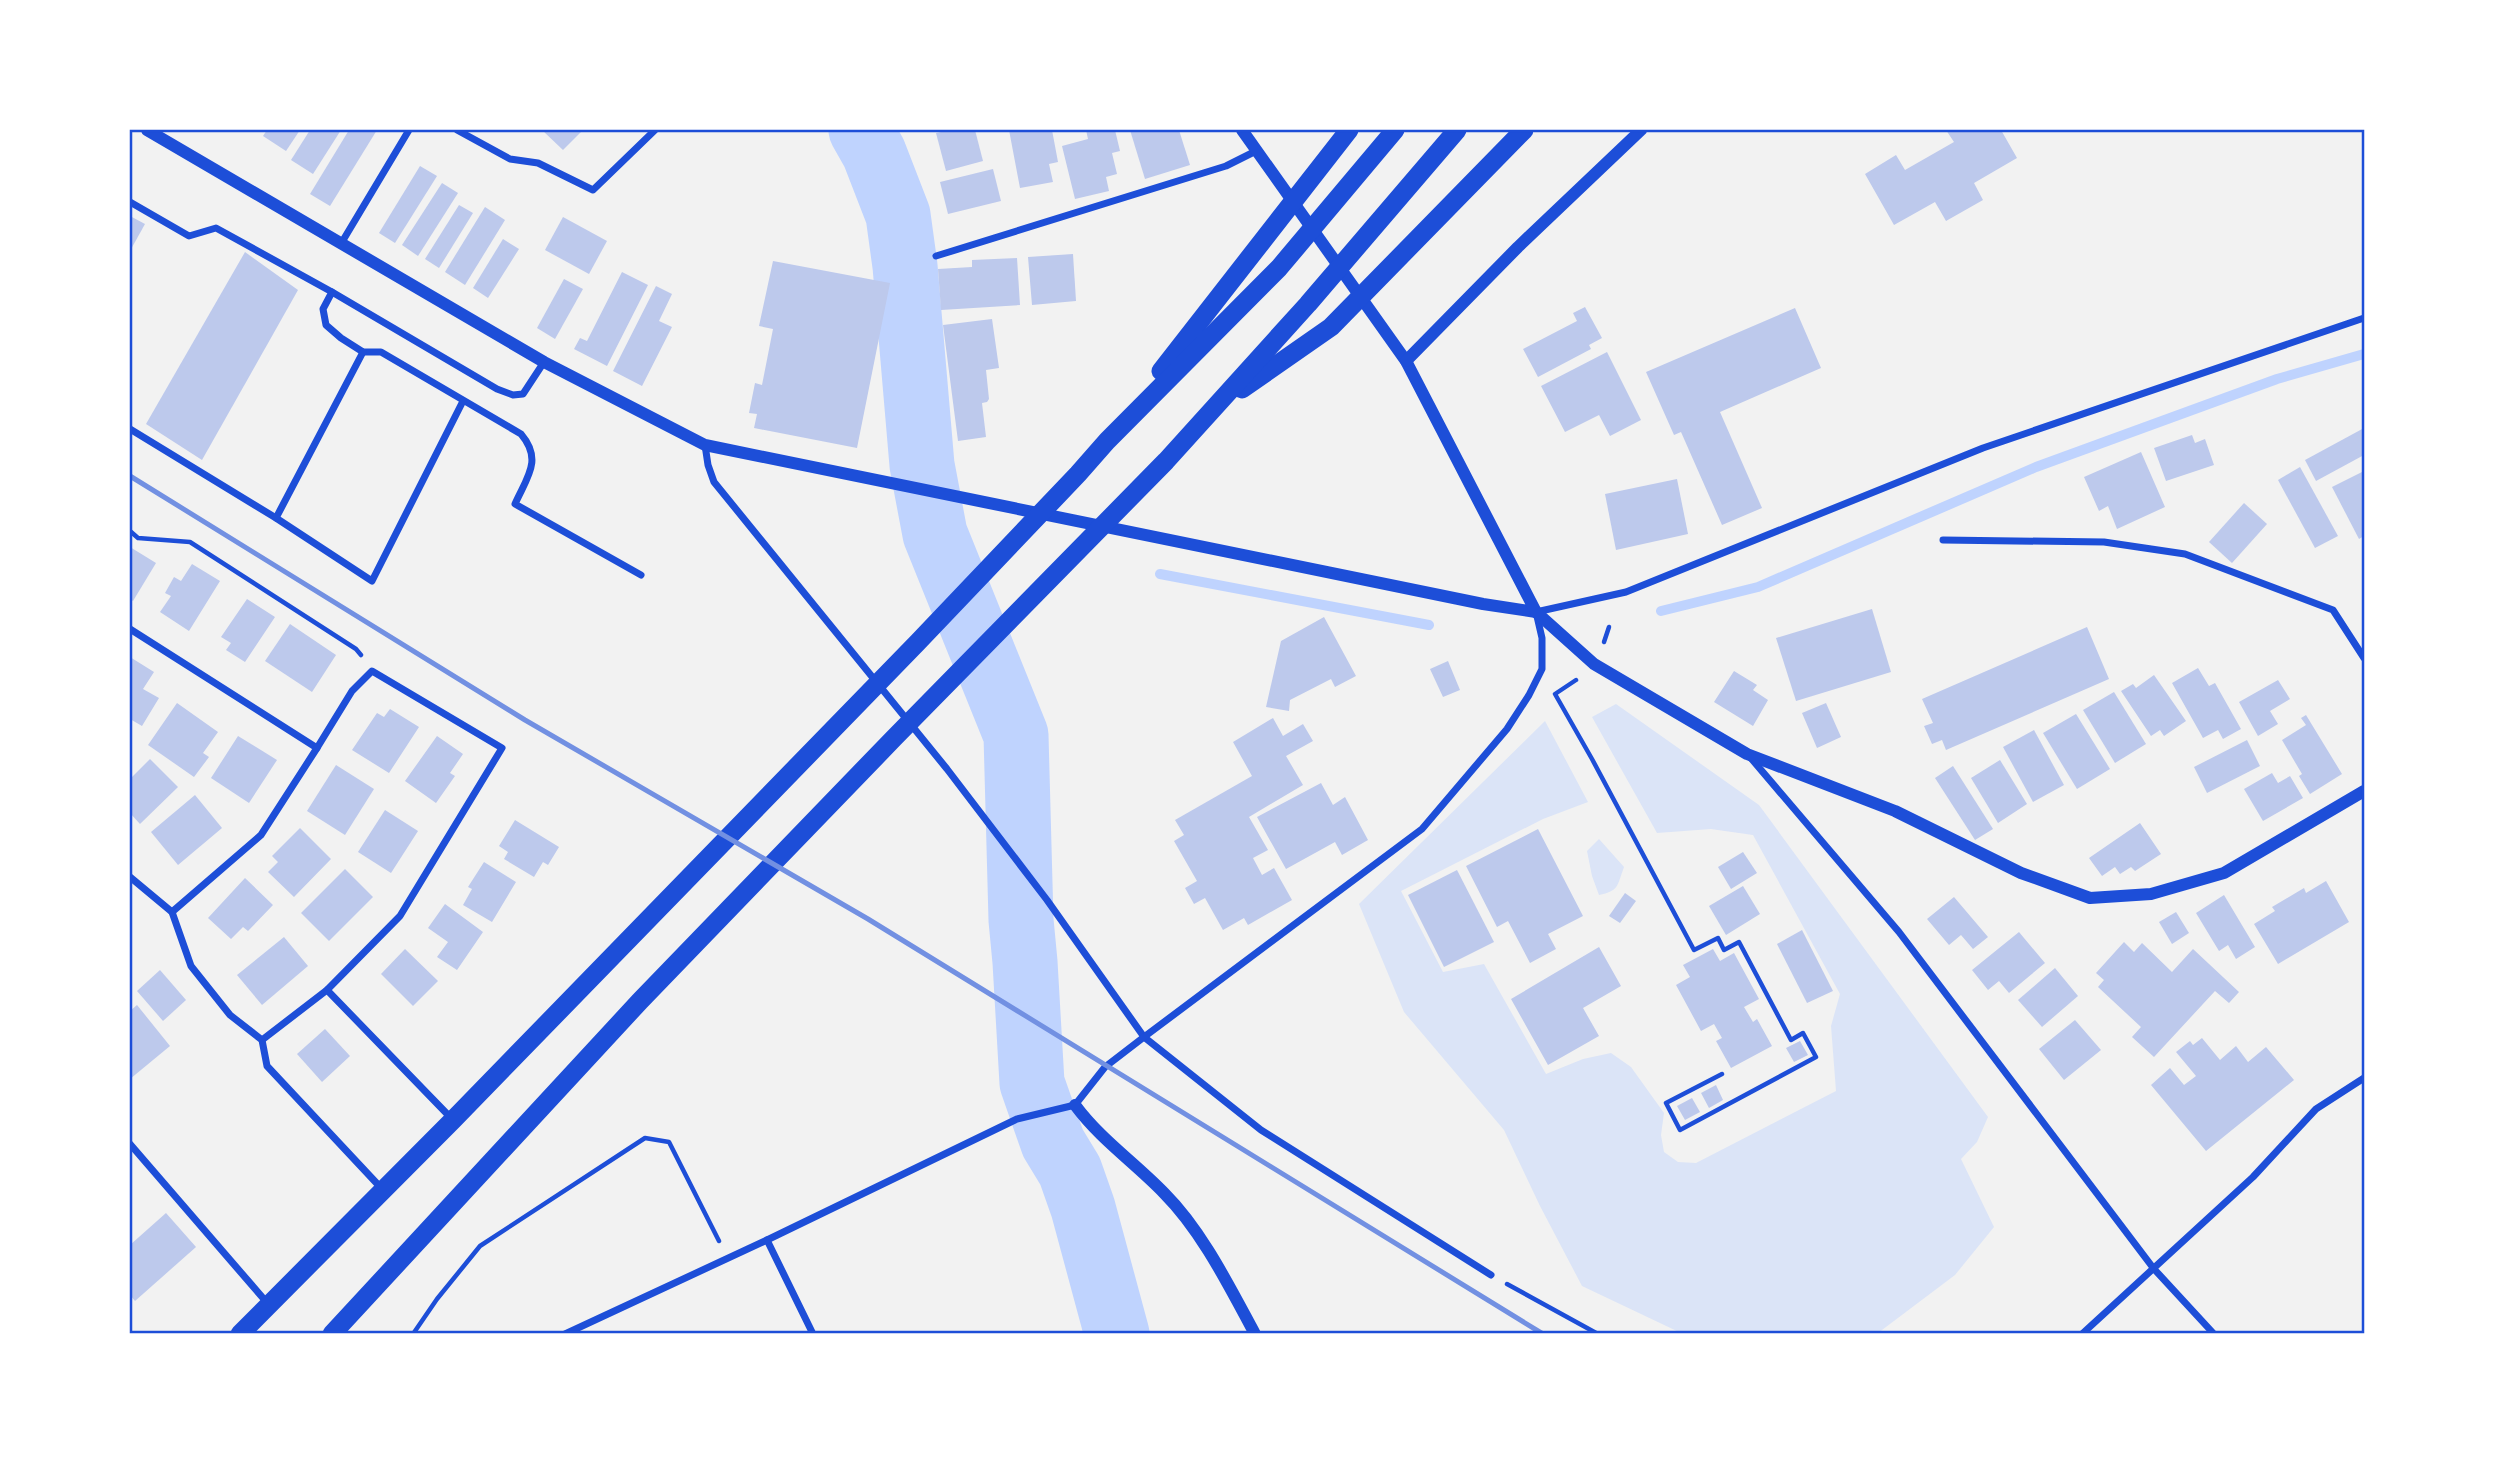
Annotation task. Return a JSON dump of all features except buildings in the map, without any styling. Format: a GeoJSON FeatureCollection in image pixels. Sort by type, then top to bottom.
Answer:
{"type":"FeatureCollection","features":[{"type":"Feature","properties":{"kind":"highway"},"geometry":{"type":"LineString","coordinates":[[240,1334],[453,1120],[1078,474],[1107,441],[1349,130]]}},
{"type":"Feature","properties":{"kind":"highway"},"geometry":{"type":"LineString","coordinates":[[1107,441],[1279,268],[1395,130]]}},
{"type":"Feature","properties":{"kind":"highway"},"geometry":{"type":"LineString","coordinates":[[332,1334],[640,1001],[1166,461],[1385,217],[1457,130]]}},
{"type":"Feature","properties":{"kind":"highway"},"geometry":{"type":"LineString","coordinates":[[1212,410],[1331,327],[1524,130]]}},
{"type":"Feature","properties":{"kind":"street"},"geometry":{"type":"LineString","coordinates":[[148,130],[544,362],[705,445],[1483,604],[1536,612],[1626,592],[1983,448],[2364,318]]}},
{"type":"Feature","properties":{"kind":"street"},"geometry":{"type":"LineString","coordinates":[[342,242],[409,130]]}},
{"type":"Feature","properties":{"kind":"street"},"geometry":{"type":"LineString","coordinates":[[457,130],[510,159],[538,163],[593,190],[655,130]]}},
{"type":"Feature","properties":{"kind":"street"},"geometry":{"type":"LineString","coordinates":[[565,1334],[1017,1119],[1069,1107],[1105,1067],[1422,829],[1507,729],[1533,686],[1542,669],[1542,638],[1536,612],[1406,361],[1242,130]]}},
{"type":"Feature","properties":{"kind":"street"},"geometry":{"type":"LineString","coordinates":[[1406,361],[1518,247],[1641,130]]}},
{"type":"Feature","properties":{"kind":"street"},"geometry":{"type":"LineString","coordinates":[[936,256],[1226,166],[1256,151]]}},
{"type":"Feature","properties":{"kind":"street"},"geometry":{"type":"LineString","coordinates":[[130,202],[189,236],[216,228],[513,396],[523,394],[529,388],[544,362]]}},
{"type":"Feature","properties":{"kind":"street"},"geometry":{"type":"LineString","coordinates":[[332,292],[323,309],[327,326],[363,352],[382,352],[521,434],[530,444],[534,456],[532,467],[515,504],[641,575]]}},
{"type":"Feature","properties":{"kind":"street"},"geometry":{"type":"LineString","coordinates":[[276,518],[363,352]]}},
{"type":"Feature","properties":{"kind":"street"},"geometry":{"type":"LineString","coordinates":[[130,429],[276,518],[372,581],[463,401]]}},
{"type":"Feature","properties":{"kind":"street"},"geometry":{"type":"LineString","coordinates":[[705,445],[708,465],[715,482],[1006,845],[1144,1037],[1261,1130],[1491,1275]]}},
{"type":"Feature","properties":{"kind":"street"},"geometry":{"type":"LineString","coordinates":[[1943,540],[2104,542],[2185,554],[2333,610],[2364,658]]}},
{"type":"Feature","properties":{"kind":"street"},"geometry":{"type":"LineString","coordinates":[[1536,612],[1594,664],[1747,754],[1895,811],[2021,873],[2090,898],[2151,894],[2224,873],[2364,791]]}},
{"type":"Feature","properties":{"kind":"street"},"geometry":{"type":"LineString","coordinates":[[130,629],[317,748]]}},
{"type":"Feature","properties":{"kind":"street"},"geometry":{"type":"LineString","coordinates":[[172,912],[261,835],[352,691],[372,671],[502,748],[400,916],[327,990],[262,1040]]}},
{"type":"Feature","properties":{"kind":"street"},"geometry":{"type":"LineString","coordinates":[[1747,754],[1899,932],[2154,1269],[2214,1334]]}},
{"type":"Feature","properties":{"kind":"street"},"geometry":{"type":"LineString","coordinates":[[130,877],[172,912],[191,966],[230,1015],[262,1040],[267,1066],[383,1190]]}},
{"type":"Feature","properties":{"kind":"street"},"geometry":{"type":"LineString","coordinates":[[327,990],[453,1120]]}},
{"type":"Feature","properties":{"kind":"street"},"geometry":{"type":"LineString","coordinates":[[2081,1334],[2253,1177],[2316,1109],[2364,1078]]}},
{"type":"Feature","properties":{"kind":"street"},"geometry":{"type":"LineString","coordinates":[[1069,1107],[1165,1194],[1212,1255],[1255,1334]]}},
{"type":"Feature","properties":{"kind":"street"},"geometry":{"type":"LineString","coordinates":[[130,1144],[269,1306]]}},
{"type":"Feature","properties":{"kind":"street"},"geometry":{"type":"LineString","coordinates":[[767,1240],[813,1334]]}},
{"type":"Feature","properties":{"kind":"path"},"geometry":{"type":"LineString","coordinates":[[130,531],[138,538],[190,542],[356,649],[372,671]]}},
{"type":"Feature","properties":{"kind":"path"},"geometry":{"type":"LineString","coordinates":[[1568,684],[1555,694],[1694,950],[1718,937],[1724,950],[1739,942],[1791,1040],[1803,1033],[1815,1057],[1680,1130],[1666,1103],[1721,1074]]}},
{"type":"Feature","properties":{"kind":"path"},"geometry":{"type":"LineString","coordinates":[[412,1334],[437,1298],[480,1246],[645,1138],[669,1142],[728,1258]]}},
{"type":"Feature","properties":{"kind":"path"},"geometry":{"type":"LineString","coordinates":[[1491,1275],[1598,1334]]}},
{"type":"Feature","properties":{"kind":"shaded area"},"geometry":{"type":"Polygon","coordinates":[[[1616,704],[1759,805],[1988,1117],[1977,1142],[1961,1159],[1994,1227],[1955,1275],[1878,1333],[1681,1333],[1582,1286],[1504,1130],[1404,1012],[1359,904],[1545,721],[1588,802],[1543,819],[1401,891],[1443,972],[1484,964],[1546,1074],[1583,1059],[1611,1053],[1631,1067],[1664,1113],[1661,1135],[1664,1152],[1678,1162],[1696,1163],[1836,1091],[1831,1026],[1840,994],[1753,835],[1711,829],[1657,833],[1592,717],[1616,704]]]}},
{"type":"Feature","properties":{"kind":"shaded area"},"geometry":{"type":"Polygon","coordinates":[[[1599,839],[1624,867],[1616,887],[1599,895],[1587,851],[1599,839]]]}},
{"type":"Feature","properties":{"kind":"waterway"},"geometry":{"type":"LineString","coordinates":[[861,130],[874,153],[898,215],[922,465],[935,534],[1016,735],[1021,920],[1032,1083],[1053,1143],[1070,1171],[1083,1208],[1117,1334]]}},
{"type":"Feature","properties":{"kind":"waterway"},"geometry":{"type":"LineString","coordinates":[[1661,611],[1758,587],[2036,467],[2277,379],[2364,354]]}},
{"type":"Feature","properties":{"kind":"waterway"},"geometry":{"type":"LineString","coordinates":[[935,534],[947,532]]}},
{"type":"Feature","properties":{"kind":"waterway"},"geometry":{"type":"LineString","coordinates":[[1160,574],[1429,625]]}},
{"type":"Feature","properties":{"kind":"railway"},"geometry":{"type":"LineString","coordinates":[[130,476],[525,720],[868,919],[1543,1334]]}}]}
